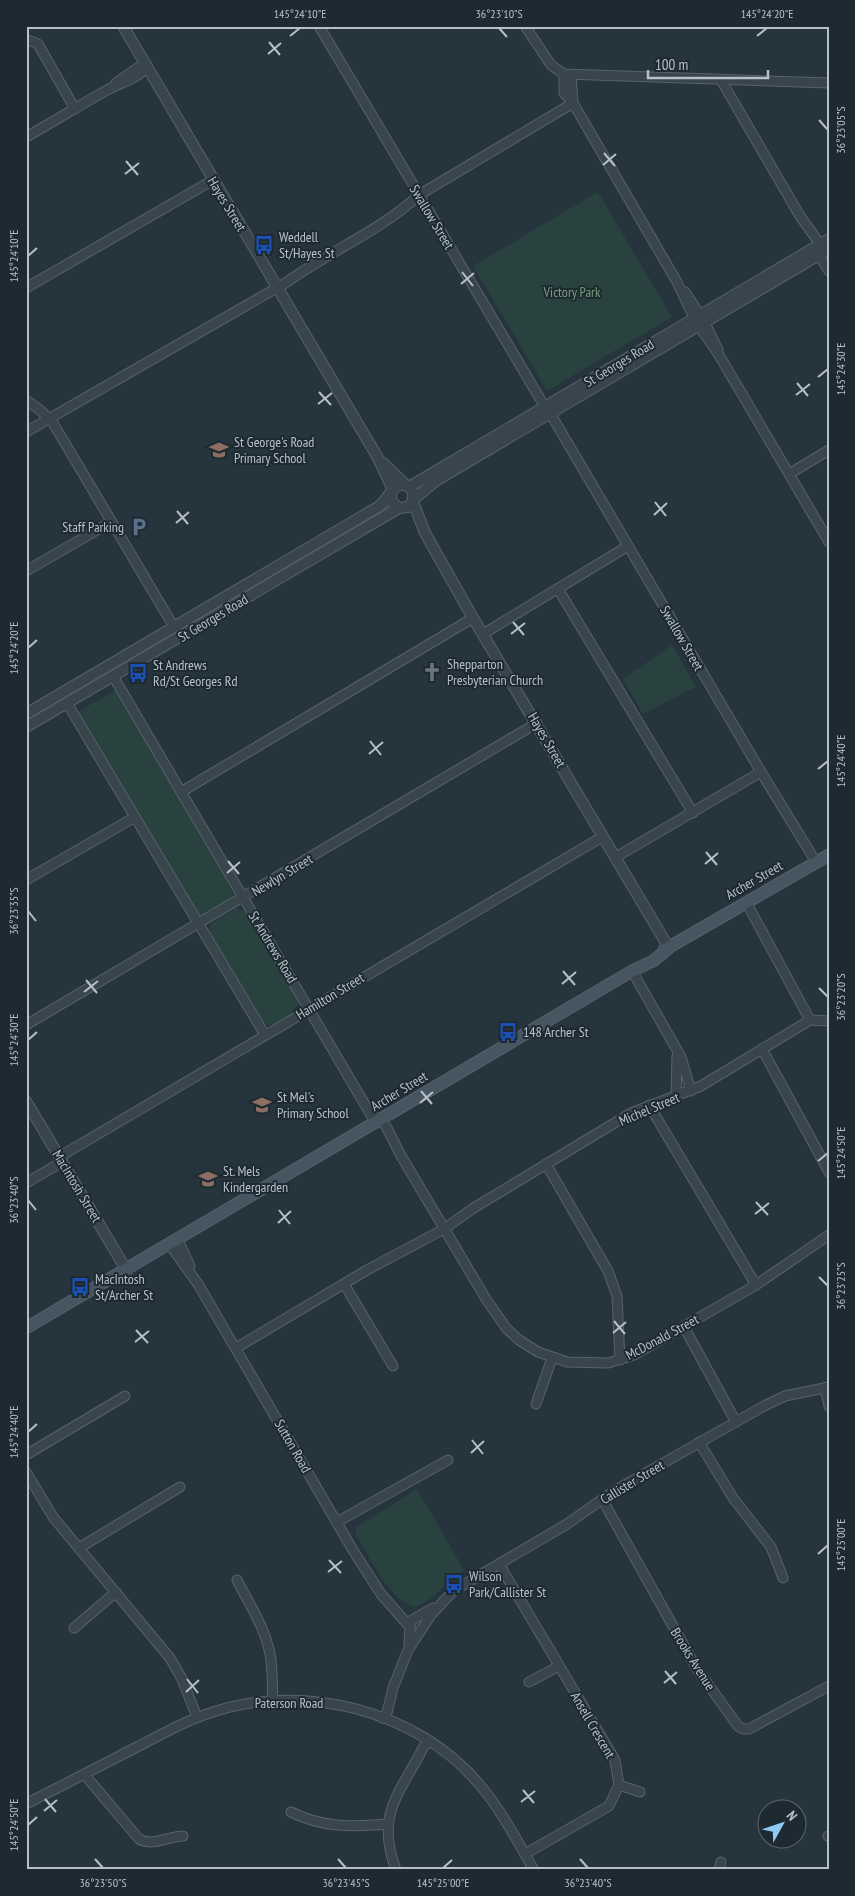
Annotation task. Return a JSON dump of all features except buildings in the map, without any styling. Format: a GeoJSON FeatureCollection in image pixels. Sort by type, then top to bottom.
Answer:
{"type":"FeatureCollection","features":[{"type":"Feature","properties":{"kind":"main road","name":"Archer Street"},"geometry":{"type":"LineString","coordinates":[[26,1328],[127,1271],[376,1119],[632,971],[653,961],[669,948],[829,855]]}},
{"type":"Feature","properties":{"kind":"street","name":"Hayes Street"},"geometry":{"type":"LineString","coordinates":[[123,26],[378,458],[392,491]]}},
{"type":"Feature","properties":{"kind":"street","name":"Swallow Street"},"geometry":{"type":"LineString","coordinates":[[320,26],[816,862]]}},
{"type":"Feature","properties":{"kind":"street"},"geometry":{"type":"LineString","coordinates":[[525,26],[551,66],[568,75],[829,83]]}},
{"type":"Feature","properties":{"kind":"street"},"geometry":{"type":"LineString","coordinates":[[26,39],[38,44],[75,109]]}},
{"type":"Feature","properties":{"kind":"street"},"geometry":{"type":"LineString","coordinates":[[26,137],[110,88],[139,67],[146,66]]}},
{"type":"Feature","properties":{"kind":"street"},"geometry":{"type":"LineString","coordinates":[[568,75],[564,93],[573,103],[829,542]]}},
{"type":"Feature","properties":{"kind":"street"},"geometry":{"type":"LineString","coordinates":[[721,80],[800,216],[824,249],[829,271]]}},
{"type":"Feature","properties":{"kind":"street"},"geometry":{"type":"LineString","coordinates":[[26,432],[245,305],[249,299],[276,286],[398,214],[419,195],[573,103]]}},
{"type":"Feature","properties":{"kind":"street"},"geometry":{"type":"LineString","coordinates":[[26,288],[213,180]]}},
{"type":"Feature","properties":{"kind":"street","name":"St Georges Road"},"geometry":{"type":"LineString","coordinates":[[408,487],[433,478],[767,280],[824,249]]}},
{"type":"Feature","properties":{"kind":"street"},"geometry":{"type":"LineString","coordinates":[[26,400],[50,418],[180,637]]}},
{"type":"Feature","properties":{"kind":"street"},"geometry":{"type":"LineString","coordinates":[[789,474],[829,450]]}},
{"type":"Feature","properties":{"kind":"street","name":"Hayes Street"},"geometry":{"type":"LineString","coordinates":[[378,458],[408,487]]}},
{"type":"Feature","properties":{"kind":"street","name":"St Georges Road"},"geometry":{"type":"LineString","coordinates":[[413,501],[433,478]]}},
{"type":"Feature","properties":{"kind":"street"},"geometry":{"type":"LineString","coordinates":[[399,485],[408,487],[413,493],[413,501],[408,507],[400,508],[391,501],[392,491],[399,485]]}},
{"type":"Feature","properties":{"kind":"street","name":"St Georges Road"},"geometry":{"type":"LineString","coordinates":[[26,714],[350,524],[387,500],[392,491]]}},
{"type":"Feature","properties":{"kind":"street","name":"Hayes Street"},"geometry":{"type":"LineString","coordinates":[[413,501],[424,533],[669,948]]}},
{"type":"Feature","properties":{"kind":"street","name":"Hayes Street"},"geometry":{"type":"LineString","coordinates":[[400,508],[424,533]]}},
{"type":"Feature","properties":{"kind":"street","name":"St Georges Road"},"geometry":{"type":"LineString","coordinates":[[26,727],[400,508]]}},
{"type":"Feature","properties":{"kind":"street"},"geometry":{"type":"LineString","coordinates":[[372,510],[378,520]]}},
{"type":"Feature","properties":{"kind":"street"},"geometry":{"type":"LineString","coordinates":[[26,571],[111,522]]}},
{"type":"Feature","properties":{"kind":"street"},"geometry":{"type":"LineString","coordinates":[[350,524],[356,534]]}},
{"type":"Feature","properties":{"kind":"street"},"geometry":{"type":"LineString","coordinates":[[483,634],[628,546]]}},
{"type":"Feature","properties":{"kind":"street"},"geometry":{"type":"LineString","coordinates":[[285,562],[291,571]]}},
{"type":"Feature","properties":{"kind":"street"},"geometry":{"type":"LineString","coordinates":[[558,589],[693,812]]}},
{"type":"Feature","properties":{"kind":"street"},"geometry":{"type":"LineString","coordinates":[[181,792],[474,618]]}},
{"type":"Feature","properties":{"kind":"street"},"geometry":{"type":"LineString","coordinates":[[116,661],[118,673]]}},
{"type":"Feature","properties":{"kind":"street","name":"St Andrews Road"},"geometry":{"type":"LineString","coordinates":[[118,673],[181,792],[376,1119]]}},
{"type":"Feature","properties":{"kind":"street"},"geometry":{"type":"LineString","coordinates":[[61,693],[265,1035]]}},
{"type":"Feature","properties":{"kind":"street","name":"Newlyn Street"},"geometry":{"type":"LineString","coordinates":[[26,1025],[244,898],[537,723]]}},
{"type":"Feature","properties":{"kind":"street"},"geometry":{"type":"LineString","coordinates":[[616,857],[761,772]]}},
{"type":"Feature","properties":{"kind":"street"},"geometry":{"type":"LineString","coordinates":[[26,880],[135,817]]}},
{"type":"Feature","properties":{"kind":"street","name":"Hamilton Street"},"geometry":{"type":"LineString","coordinates":[[26,1183],[61,1159],[309,1008],[602,837]]}},
{"type":"Feature","properties":{"kind":"street"},"geometry":{"type":"LineString","coordinates":[[746,902],[810,1020],[829,1021]]}},
{"type":"Feature","properties":{"kind":"street"},"geometry":{"type":"LineString","coordinates":[[632,971],[677,1049],[691,1091]]}},
{"type":"Feature","properties":{"kind":"street","name":"Michel Street"},"geometry":{"type":"LineString","coordinates":[[236,1348],[631,1113],[691,1091],[810,1020]]}},
{"type":"Feature","properties":{"kind":"street"},"geometry":{"type":"LineString","coordinates":[[676,1097],[677,1049]]}},
{"type":"Feature","properties":{"kind":"street"},"geometry":{"type":"LineString","coordinates":[[762,1049],[829,1172]]}},
{"type":"Feature","properties":{"kind":"street","name":"MacIntosh Street"},"geometry":{"type":"LineString","coordinates":[[26,1101],[127,1271]]}},
{"type":"Feature","properties":{"kind":"street"},"geometry":{"type":"LineString","coordinates":[[649,1106],[756,1285]]}},
{"type":"Feature","properties":{"kind":"street","name":"McDonald Street"},"geometry":{"type":"LineString","coordinates":[[376,1119],[400,1154],[489,1303],[506,1328],[530,1348],[552,1358],[579,1364],[620,1360],[684,1328],[756,1285],[829,1235]]}},
{"type":"Feature","properties":{"kind":"street"},"geometry":{"type":"LineString","coordinates":[[546,1164],[608,1271],[617,1296],[620,1360]]}},
{"type":"Feature","properties":{"kind":"street","name":"Sutton Road"},"geometry":{"type":"LineString","coordinates":[[174,1242],[368,1576],[391,1605],[416,1628]]}},
{"type":"Feature","properties":{"kind":"street"},"geometry":{"type":"LineString","coordinates":[[344,1284],[393,1366]]}},
{"type":"Feature","properties":{"kind":"street"},"geometry":{"type":"LineString","coordinates":[[684,1328],[736,1422]]}},
{"type":"Feature","properties":{"kind":"street"},"geometry":{"type":"LineString","coordinates":[[536,1404],[552,1358]]}},
{"type":"Feature","properties":{"kind":"street"},"geometry":{"type":"LineString","coordinates":[[827,1387],[829,1406]]}},
{"type":"Feature","properties":{"kind":"street","name":"Callister Street"},"geometry":{"type":"LineString","coordinates":[[382,1718],[387,1713],[393,1688],[416,1628],[454,1591],[566,1524],[602,1500],[736,1422],[785,1396],[827,1387]]}},
{"type":"Feature","properties":{"kind":"street"},"geometry":{"type":"LineString","coordinates":[[26,1454],[126,1396]]}},
{"type":"Feature","properties":{"kind":"street"},"geometry":{"type":"LineString","coordinates":[[700,1442],[733,1498],[771,1547],[783,1578]]}},
{"type":"Feature","properties":{"kind":"street"},"geometry":{"type":"LineString","coordinates":[[337,1522],[448,1460]]}},
{"type":"Feature","properties":{"kind":"street"},"geometry":{"type":"LineString","coordinates":[[26,1472],[53,1517],[170,1658],[182,1679],[197,1718]]}},
{"type":"Feature","properties":{"kind":"street"},"geometry":{"type":"LineString","coordinates":[[79,1548],[180,1487]]}},
{"type":"Feature","properties":{"kind":"street","name":"Brooks Avenue"},"geometry":{"type":"LineString","coordinates":[[602,1500],[697,1669],[738,1726],[743,1729],[749,1729],[829,1686]]}},
{"type":"Feature","properties":{"kind":"street","name":"Ansell Crescent"},"geometry":{"type":"LineString","coordinates":[[499,1564],[615,1760],[619,1785]]}},
{"type":"Feature","properties":{"kind":"street"},"geometry":{"type":"LineString","coordinates":[[236,1580],[259,1620],[267,1641],[272,1668],[273,1701]]}},
{"type":"Feature","properties":{"kind":"street"},"geometry":{"type":"LineString","coordinates":[[74,1628],[116,1592]]}},
{"type":"Feature","properties":{"kind":"street","name":"Callister Street"},"geometry":{"type":"LineString","coordinates":[[417,1618],[445,1599]]}},
{"type":"Feature","properties":{"kind":"street","name":"Sutton Road"},"geometry":{"type":"LineString","coordinates":[[391,1605],[417,1618]]}},
{"type":"Feature","properties":{"kind":"street"},"geometry":{"type":"LineString","coordinates":[[416,1628],[420,1619],[417,1618]]}},
{"type":"Feature","properties":{"kind":"street"},"geometry":{"type":"LineString","coordinates":[[529,1682],[559,1666]]}},
{"type":"Feature","properties":{"kind":"street","name":"Paterson Road"},"geometry":{"type":"LineString","coordinates":[[26,1804],[197,1718],[227,1708],[273,1701],[310,1701],[355,1707],[408,1729],[457,1760],[480,1784],[534,1870]]}},
{"type":"Feature","properties":{"kind":"street"},"geometry":{"type":"LineString","coordinates":[[396,1870],[388,1842],[388,1824],[394,1798],[414,1766],[429,1749],[430,1742]]}},
{"type":"Feature","properties":{"kind":"street"},"geometry":{"type":"LineString","coordinates":[[84,1774],[139,1839],[150,1842],[172,1836],[183,1836]]}},
{"type":"Feature","properties":{"kind":"street"},"geometry":{"type":"LineString","coordinates":[[525,1854],[609,1806],[619,1785],[640,1792]]}},
{"type":"Feature","properties":{"kind":"street"},"geometry":{"type":"LineString","coordinates":[[291,1812],[307,1820],[339,1827],[388,1824]]}},
{"type":"Feature","properties":{"kind":"green space","name":"Victory Park"},"geometry":{"type":"Polygon","coordinates":[[[598,192],[672,317],[547,391],[473,266],[598,192]]]}},
{"type":"Feature","properties":{"kind":"green space"},"geometry":{"type":"Polygon","coordinates":[[[672,645],[696,687],[643,714],[623,679],[672,645]]]}},
{"type":"Feature","properties":{"kind":"green space"},"geometry":{"type":"Polygon","coordinates":[[[115,690],[233,888],[231,900],[205,915],[198,915],[79,716],[78,712],[115,690]]]}},
{"type":"Feature","properties":{"kind":"green space"},"geometry":{"type":"Polygon","coordinates":[[[236,908],[247,912],[299,999],[292,1012],[283,1020],[273,1025],[261,1021],[211,936],[209,927],[211,924],[236,908]]]}},
{"type":"Feature","properties":{"kind":"green space"},"geometry":{"type":"Polygon","coordinates":[[[417,1489],[464,1570],[433,1597],[414,1607],[396,1595],[380,1576],[356,1535],[355,1528],[417,1489]]]}},
{"type":"Feature","properties":{"kind":"place","name":"Weddell St/Hayes St"},"geometry":{"type":"Point","coordinates":[264,245]}},
{"type":"Feature","properties":{"kind":"place","name":"St George's Road Primary School"},"geometry":{"type":"Point","coordinates":[219,450]}},
{"type":"Feature","properties":{"kind":"place","name":"Staff Parking"},"geometry":{"type":"Point","coordinates":[139,527]}},
{"type":"Feature","properties":{"kind":"place","name":"Shepparton Presbyterian Church"},"geometry":{"type":"Point","coordinates":[432,672]}},
{"type":"Feature","properties":{"kind":"place","name":"St Andrews Rd/St Georges Rd"},"geometry":{"type":"Point","coordinates":[138,673]}},
{"type":"Feature","properties":{"kind":"place","name":"148 Archer St"},"geometry":{"type":"Point","coordinates":[508,1032]}},
{"type":"Feature","properties":{"kind":"place","name":"St Mel's Primary School"},"geometry":{"type":"Point","coordinates":[262,1105]}},
{"type":"Feature","properties":{"kind":"place","name":"St. Mels Kindergarden"},"geometry":{"type":"Point","coordinates":[208,1179]}},
{"type":"Feature","properties":{"kind":"place","name":"MacIntosh St/Archer St"},"geometry":{"type":"Point","coordinates":[80,1287]}},
{"type":"Feature","properties":{"kind":"place","name":"Wilson Park/Callister St"},"geometry":{"type":"Point","coordinates":[454,1584]}}]}
